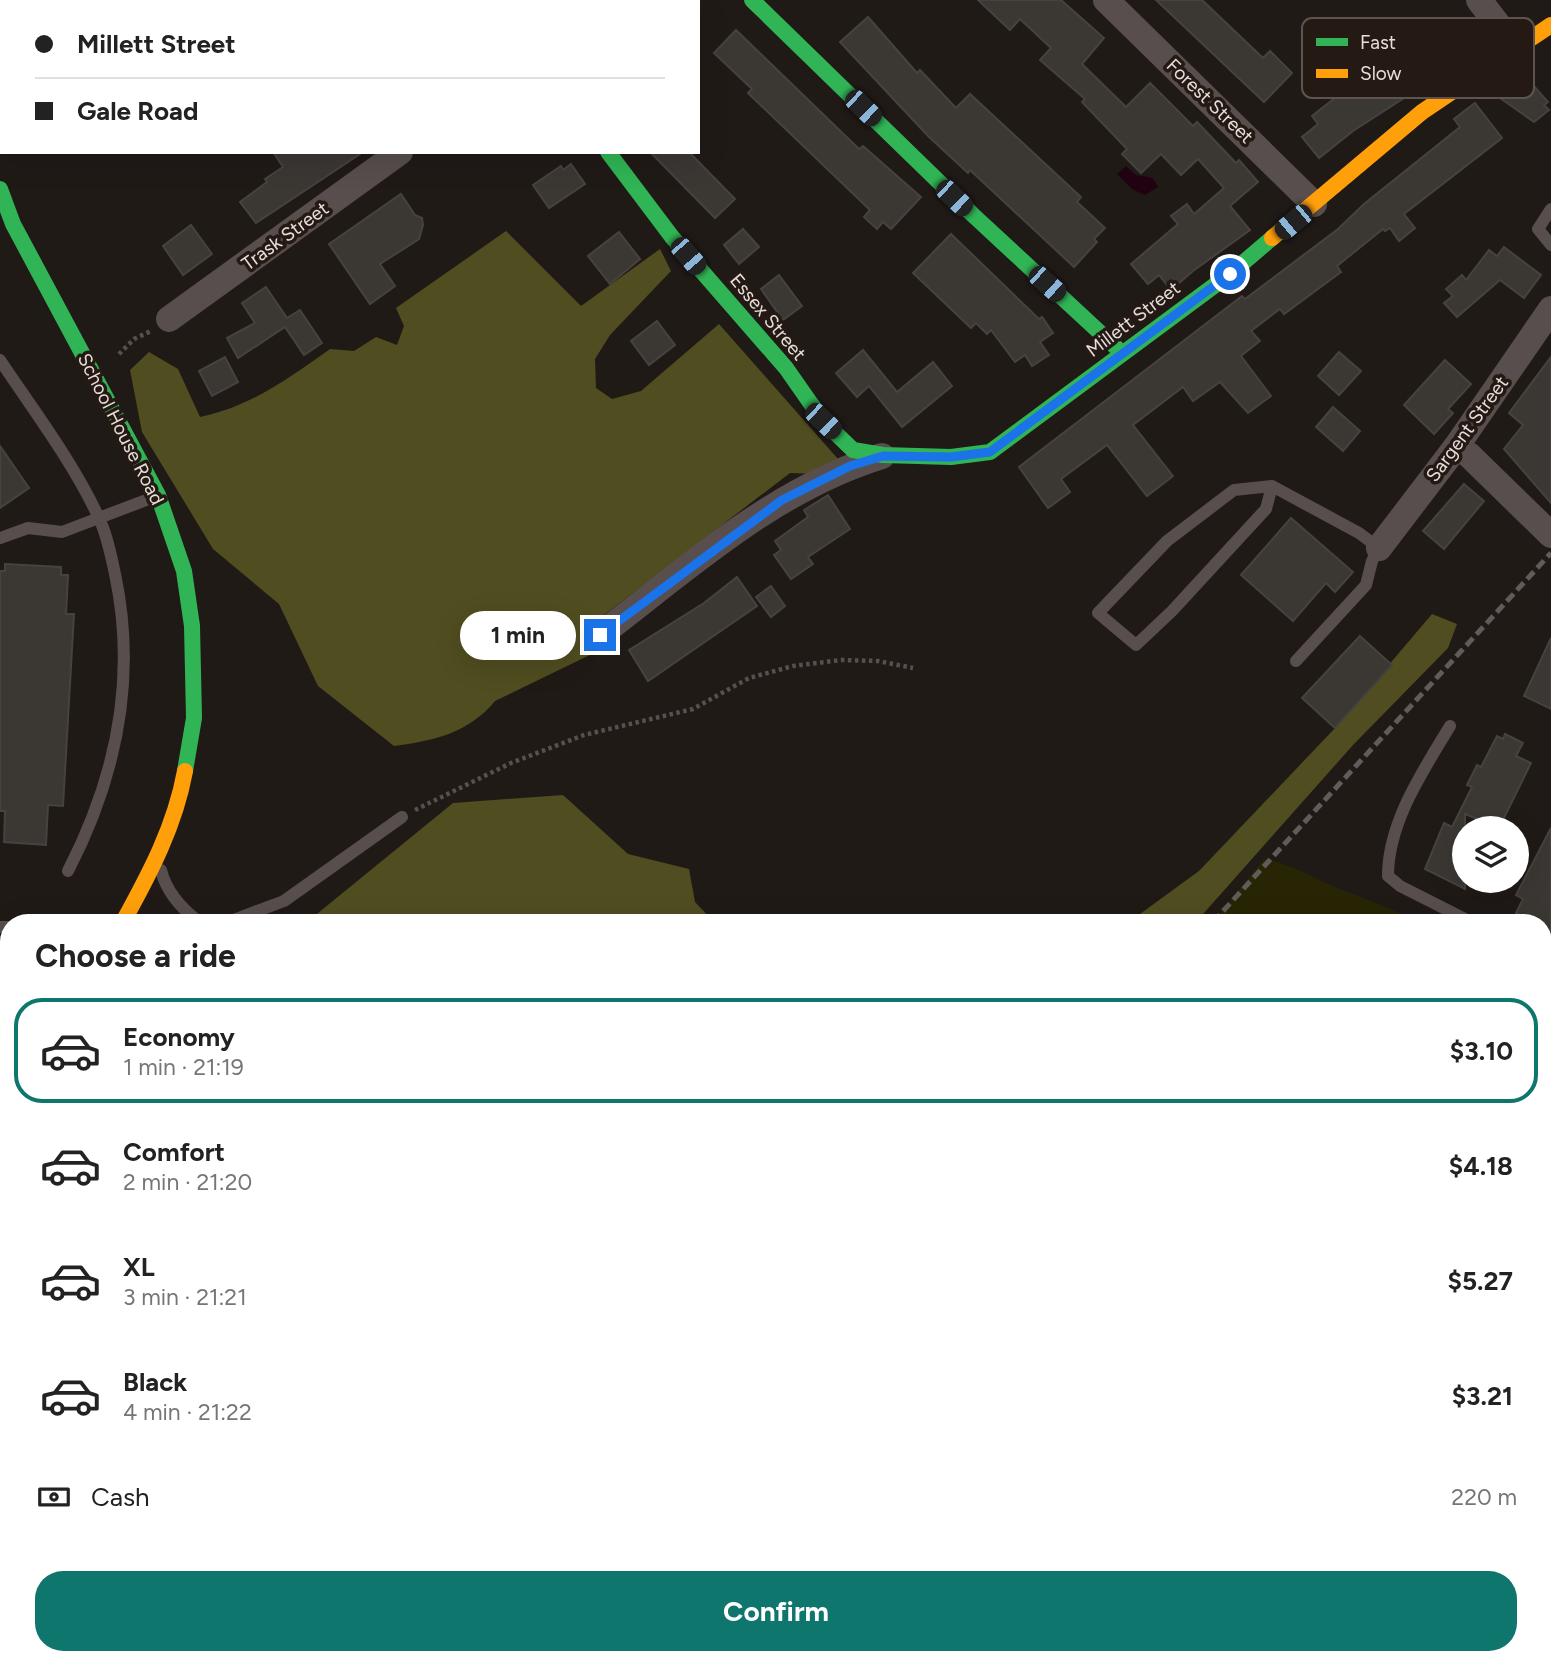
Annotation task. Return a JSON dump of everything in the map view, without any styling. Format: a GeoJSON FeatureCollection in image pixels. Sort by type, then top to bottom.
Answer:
{"type":"FeatureCollection","features":[{"type":"Feature","properties":{"kind":"street"},"geometry":{"type":"LineString","coordinates":[[752,0],[973,215],[1122,353]]}},
{"type":"Feature","properties":{"kind":"street","name":"Forest Street"},"geometry":{"type":"LineString","coordinates":[[1106,0],[1314,204]]}},
{"type":"Feature","properties":{"kind":"street"},"geometry":{"type":"LineString","coordinates":[[1479,0],[1493,18]]}},
{"type":"Feature","properties":{"kind":"street","name":"Millett Street"},"geometry":{"type":"LineString","coordinates":[[1534,36],[1551,25]]}},
{"type":"Feature","properties":{"kind":"street","name":"Millett Street"},"geometry":{"type":"LineString","coordinates":[[883,456],[951,457],[990,452],[1230,274],[1422,112],[1443,98]]}},
{"type":"Feature","properties":{"kind":"street","name":"Trask Street"},"geometry":{"type":"LineString","coordinates":[[169,319],[397,154]]}},
{"type":"Feature","properties":{"kind":"street","name":"Essex Street"},"geometry":{"type":"LineString","coordinates":[[610,154],[672,237],[786,368],[823,421],[853,450],[883,456]]}},
{"type":"Feature","properties":{"kind":"street","name":"School House Road"},"geometry":{"type":"LineString","coordinates":[[0,189],[19,236],[158,495],[184,571],[192,626],[194,718],[181,794],[159,858],[128,914]]}},
{"type":"Feature","properties":{"kind":"street","name":"Sargent Street"},"geometry":{"type":"LineString","coordinates":[[1379,548],[1456,447],[1551,309]]}},
{"type":"Feature","properties":{"kind":"street"},"geometry":{"type":"LineString","coordinates":[[1456,447],[1469,455],[1551,535]]}},
{"type":"Feature","properties":{"kind":"street"},"geometry":{"type":"LineString","coordinates":[[600,635],[782,500],[850,466],[883,456]]}},
{"type":"Feature","properties":{"kind":"lane"},"geometry":{"type":"LineString","coordinates":[[1551,209],[1538,229],[1551,245]]}},
{"type":"Feature","properties":{"kind":"lane"},"geometry":{"type":"LineString","coordinates":[[0,360],[81,484],[100,520],[119,592],[124,654],[122,704],[102,796],[68,871]]}},
{"type":"Feature","properties":{"kind":"lane"},"geometry":{"type":"LineString","coordinates":[[1272,486],[1266,509],[1172,611],[1136,645],[1098,613],[1167,541],[1234,490],[1272,486],[1359,533],[1379,548],[1366,585],[1296,661]]}},
{"type":"Feature","properties":{"kind":"lane"},"geometry":{"type":"LineString","coordinates":[[0,538],[28,528],[62,532],[100,520],[158,495]]}},
{"type":"Feature","properties":{"kind":"lane"},"geometry":{"type":"LineString","coordinates":[[1450,726],[1408,801],[1388,854],[1388,876],[1400,886],[1455,914]]}},
{"type":"Feature","properties":{"kind":"lane"},"geometry":{"type":"LineString","coordinates":[[249,914],[284,901],[402,817]]}},
{"type":"Feature","properties":{"kind":"lane"},"geometry":{"type":"LineString","coordinates":[[159,858],[167,887],[188,914]]}},
{"type":"Feature","properties":{"kind":"path"},"geometry":{"type":"LineString","coordinates":[[119,354],[134,339],[169,319]]}},
{"type":"Feature","properties":{"kind":"path"},"geometry":{"type":"LineString","coordinates":[[402,817],[511,763],[584,735],[693,709],[749,678],[793,666],[841,660],[878,661],[913,668]]}},
{"type":"Feature","properties":{"kind":"shaded area"},"geometry":{"type":"Polygon","coordinates":[[[1126,166],[1136,175],[1152,178],[1158,187],[1145,195],[1132,189],[1117,174],[1126,166]]]}},
{"type":"Feature","properties":{"kind":"shaded area"},"geometry":{"type":"Polygon","coordinates":[[[506,231],[581,306],[660,249],[671,271],[610,335],[595,359],[596,388],[612,399],[641,391],[719,324],[838,459],[817,474],[790,473],[587,628],[600,650],[495,701],[474,721],[462,728],[436,738],[394,746],[318,686],[279,604],[213,549],[142,432],[130,370],[149,352],[178,369],[200,417],[236,406],[268,390],[330,349],[354,351],[376,337],[397,345],[404,326],[396,308],[506,231]]]}},
{"type":"Feature","properties":{"kind":"shaded area"},"geometry":{"type":"Polygon","coordinates":[[[1432,614],[1457,624],[1448,648],[1353,745],[1203,914],[1140,914],[1199,871],[1337,726],[1432,614]]]}},
{"type":"Feature","properties":{"kind":"shaded area"},"geometry":{"type":"Polygon","coordinates":[[[563,795],[628,854],[689,869],[695,902],[706,914],[317,914],[453,803],[563,795]]]}},
{"type":"Feature","properties":{"kind":"shaded area"},"geometry":{"type":"Polygon","coordinates":[[[1264,859],[1294,868],[1400,914],[1219,914],[1264,859]]]}},
{"type":"Feature","properties":{"kind":"building"},"geometry":{"type":"Polygon","coordinates":[[[978,0],[1061,0],[1104,38],[1082,64],[1126,107],[1150,83],[1193,126],[1197,122],[1236,163],[1239,160],[1258,182],[1230,206],[1250,230],[1171,290],[1159,275],[1148,284],[1131,264],[1178,224],[1171,216],[1187,204],[1194,214],[1224,188],[1198,159],[1181,175],[1161,154],[1141,173],[1122,154],[1127,149],[1082,102],[1085,99],[1040,60],[1051,48],[1020,19],[1010,30],[978,0]]]}},
{"type":"Feature","properties":{"kind":"building"},"geometry":{"type":"Polygon","coordinates":[[[1156,0],[1202,0],[1263,58],[1270,51],[1292,73],[1264,102],[1156,0]]]}},
{"type":"Feature","properties":{"kind":"building"},"geometry":{"type":"Polygon","coordinates":[[[868,17],[917,73],[920,70],[956,108],[970,94],[1081,197],[1077,202],[1105,228],[1094,239],[1097,242],[1074,267],[970,170],[968,173],[929,137],[840,42],[868,17]]]}},
{"type":"Feature","properties":{"kind":"building"},"geometry":{"type":"Polygon","coordinates":[[[736,30],[859,149],[863,146],[921,197],[891,229],[883,222],[877,229],[864,217],[870,210],[748,93],[752,89],[714,53],[736,30]]]}},
{"type":"Feature","properties":{"kind":"building"},"geometry":{"type":"Polygon","coordinates":[[[1534,86],[1548,102],[1544,105],[1549,110],[1534,122],[1500,98],[1534,98],[1534,86]]]}},
{"type":"Feature","properties":{"kind":"building"},"geometry":{"type":"Polygon","coordinates":[[[1335,98],[1404,98],[1353,131],[1319,158],[1302,137],[1318,124],[1312,116],[1335,98]]]}},
{"type":"Feature","properties":{"kind":"building"},"geometry":{"type":"Polygon","coordinates":[[[1475,103],[1502,138],[1404,214],[1415,228],[1399,241],[1390,228],[1385,231],[1383,229],[1337,266],[1341,272],[1284,314],[1280,309],[1251,331],[1260,341],[1241,356],[1271,396],[1248,413],[1220,382],[1193,401],[1183,387],[1133,425],[1173,476],[1147,496],[1107,445],[1061,479],[1070,492],[1048,508],[1019,467],[1242,296],[1245,299],[1338,229],[1364,204],[1460,127],[1454,119],[1475,103]]]}},
{"type":"Feature","properties":{"kind":"building"},"geometry":{"type":"Polygon","coordinates":[[[274,154],[360,154],[256,223],[240,202],[283,167],[274,154]]]}},
{"type":"Feature","properties":{"kind":"building"},"geometry":{"type":"Polygon","coordinates":[[[652,154],[691,154],[735,199],[715,218],[652,154]]]}},
{"type":"Feature","properties":{"kind":"building"},"geometry":{"type":"Polygon","coordinates":[[[571,164],[585,184],[549,208],[533,185],[561,166],[563,170],[571,164]]]}},
{"type":"Feature","properties":{"kind":"building"},"geometry":{"type":"Polygon","coordinates":[[[401,194],[415,215],[422,218],[423,225],[419,239],[380,264],[395,286],[370,304],[329,244],[401,194]]]}},
{"type":"Feature","properties":{"kind":"building"},"geometry":{"type":"Polygon","coordinates":[[[191,225],[212,254],[183,275],[163,246],[191,225]]]}},
{"type":"Feature","properties":{"kind":"building"},"geometry":{"type":"Polygon","coordinates":[[[743,229],[759,247],[739,264],[724,245],[743,229]]]}},
{"type":"Feature","properties":{"kind":"building"},"geometry":{"type":"Polygon","coordinates":[[[619,232],[640,259],[610,284],[588,256],[619,232]]]}},
{"type":"Feature","properties":{"kind":"building"},"geometry":{"type":"Polygon","coordinates":[[[951,234],[1039,319],[1042,317],[1053,333],[1040,342],[1049,355],[1032,366],[1025,355],[1015,362],[991,330],[987,334],[976,323],[971,328],[913,273],[951,234]]]}},
{"type":"Feature","properties":{"kind":"building"},"geometry":{"type":"Polygon","coordinates":[[[1504,247],[1541,275],[1524,298],[1500,280],[1457,317],[1444,303],[1453,296],[1446,289],[1462,275],[1466,280],[1489,250],[1497,256],[1504,247]]]}},
{"type":"Feature","properties":{"kind":"building"},"geometry":{"type":"Polygon","coordinates":[[[779,275],[802,306],[783,320],[761,289],[779,275]]]}},
{"type":"Feature","properties":{"kind":"building"},"geometry":{"type":"Polygon","coordinates":[[[266,287],[287,318],[300,310],[322,343],[304,355],[285,327],[238,358],[227,338],[255,323],[242,303],[266,287]]]}},
{"type":"Feature","properties":{"kind":"building"},"geometry":{"type":"Polygon","coordinates":[[[657,321],[675,345],[649,365],[631,341],[657,321]]]}},
{"type":"Feature","properties":{"kind":"building"},"geometry":{"type":"Polygon","coordinates":[[[863,350],[897,392],[933,362],[952,386],[902,427],[869,386],[857,397],[836,373],[863,350]]]}},
{"type":"Feature","properties":{"kind":"building"},"geometry":{"type":"Polygon","coordinates":[[[1339,352],[1361,371],[1339,395],[1318,376],[1339,352]]]}},
{"type":"Feature","properties":{"kind":"building"},"geometry":{"type":"Polygon","coordinates":[[[225,357],[238,382],[212,396],[199,371],[225,357]]]}},
{"type":"Feature","properties":{"kind":"building"},"geometry":{"type":"Polygon","coordinates":[[[1551,357],[1551,503],[1504,449],[1523,425],[1509,413],[1551,357]]]}},
{"type":"Feature","properties":{"kind":"building"},"geometry":{"type":"Polygon","coordinates":[[[1445,360],[1471,384],[1448,409],[1453,413],[1434,434],[1404,405],[1445,360]]]}},
{"type":"Feature","properties":{"kind":"building"},"geometry":{"type":"Polygon","coordinates":[[[1333,407],[1360,431],[1343,451],[1316,427],[1333,407]]]}},
{"type":"Feature","properties":{"kind":"building"},"geometry":{"type":"Polygon","coordinates":[[[0,446],[29,488],[0,508],[0,446]]]}},
{"type":"Feature","properties":{"kind":"building"},"geometry":{"type":"Polygon","coordinates":[[[1464,484],[1484,501],[1444,549],[1423,531],[1464,484]]]}},
{"type":"Feature","properties":{"kind":"building"},"geometry":{"type":"Polygon","coordinates":[[[828,495],[850,529],[808,557],[813,564],[791,579],[774,555],[781,550],[775,541],[808,517],[804,510],[828,495]]]}},
{"type":"Feature","properties":{"kind":"building"},"geometry":{"type":"Polygon","coordinates":[[[1291,518],[1353,572],[1335,592],[1326,583],[1293,621],[1241,575],[1291,518]]]}},
{"type":"Feature","properties":{"kind":"building"},"geometry":{"type":"Polygon","coordinates":[[[5,564],[61,567],[61,575],[68,575],[66,614],[74,614],[63,806],[48,805],[46,845],[4,842],[5,811],[0,811],[0,571],[5,571],[5,564]]]}},
{"type":"Feature","properties":{"kind":"building"},"geometry":{"type":"Polygon","coordinates":[[[737,577],[757,606],[648,681],[629,650],[704,603],[737,577]]]}},
{"type":"Feature","properties":{"kind":"building"},"geometry":{"type":"Polygon","coordinates":[[[771,586],[785,606],[771,617],[756,597],[771,586]]]}},
{"type":"Feature","properties":{"kind":"building"},"geometry":{"type":"Polygon","coordinates":[[[1360,636],[1392,665],[1335,728],[1302,698],[1360,636]]]}},
{"type":"Feature","properties":{"kind":"building"},"geometry":{"type":"Polygon","coordinates":[[[1551,638],[1551,709],[1524,696],[1551,638]]]}},
{"type":"Feature","properties":{"kind":"building"},"geometry":{"type":"Polygon","coordinates":[[[1505,734],[1523,743],[1516,756],[1531,763],[1505,816],[1458,816],[1472,787],[1467,785],[1477,765],[1481,767],[1497,736],[1503,739],[1505,734]]]}},
{"type":"Feature","properties":{"kind":"building"},"geometry":{"type":"Polygon","coordinates":[[[1444,823],[1452,827],[1452,882],[1425,869],[1444,823]]]}},
{"type":"Feature","properties":{"kind":"building"},"geometry":{"type":"Polygon","coordinates":[[[1551,828],[1551,914],[1516,913],[1523,899],[1516,895],[1529,893],[1529,870],[1551,828]]]}},
{"type":"Feature","properties":{"kind":"railway"},"geometry":{"type":"LineString","coordinates":[[1220,914],[1551,553]]}},
{"type":"Feature","properties":{"kind":"traffic: fast"},"geometry":{"type":"LineString","coordinates":[[752,0],[973,215],[1122,353]]}},
{"type":"Feature","properties":{"kind":"traffic: fast"},"geometry":{"type":"LineString","coordinates":[[610,154],[672,237],[786,368],[823,421],[853,450],[883,455],[951,457],[990,452],[1230,274],[1272,238]]}},
{"type":"Feature","properties":{"kind":"traffic: fast"},"geometry":{"type":"LineString","coordinates":[[0,189],[13,224],[158,495],[184,571],[192,626],[194,718],[185,771]]}},
{"type":"Feature","properties":{"kind":"traffic: slow"},"geometry":{"type":"LineString","coordinates":[[1534,36],[1551,25]]}},
{"type":"Feature","properties":{"kind":"traffic: slow"},"geometry":{"type":"LineString","coordinates":[[1272,238],[1422,112],[1443,98]]}},
{"type":"Feature","properties":{"kind":"traffic: slow"},"geometry":{"type":"LineString","coordinates":[[127,914],[168,830],[185,771]]}},
{"type":"Feature","properties":{"kind":"route"},"geometry":{"type":"LineString","coordinates":[[600,635],[782,500],[850,466],[883,456],[951,457],[990,452],[1230,274]]}}]}
